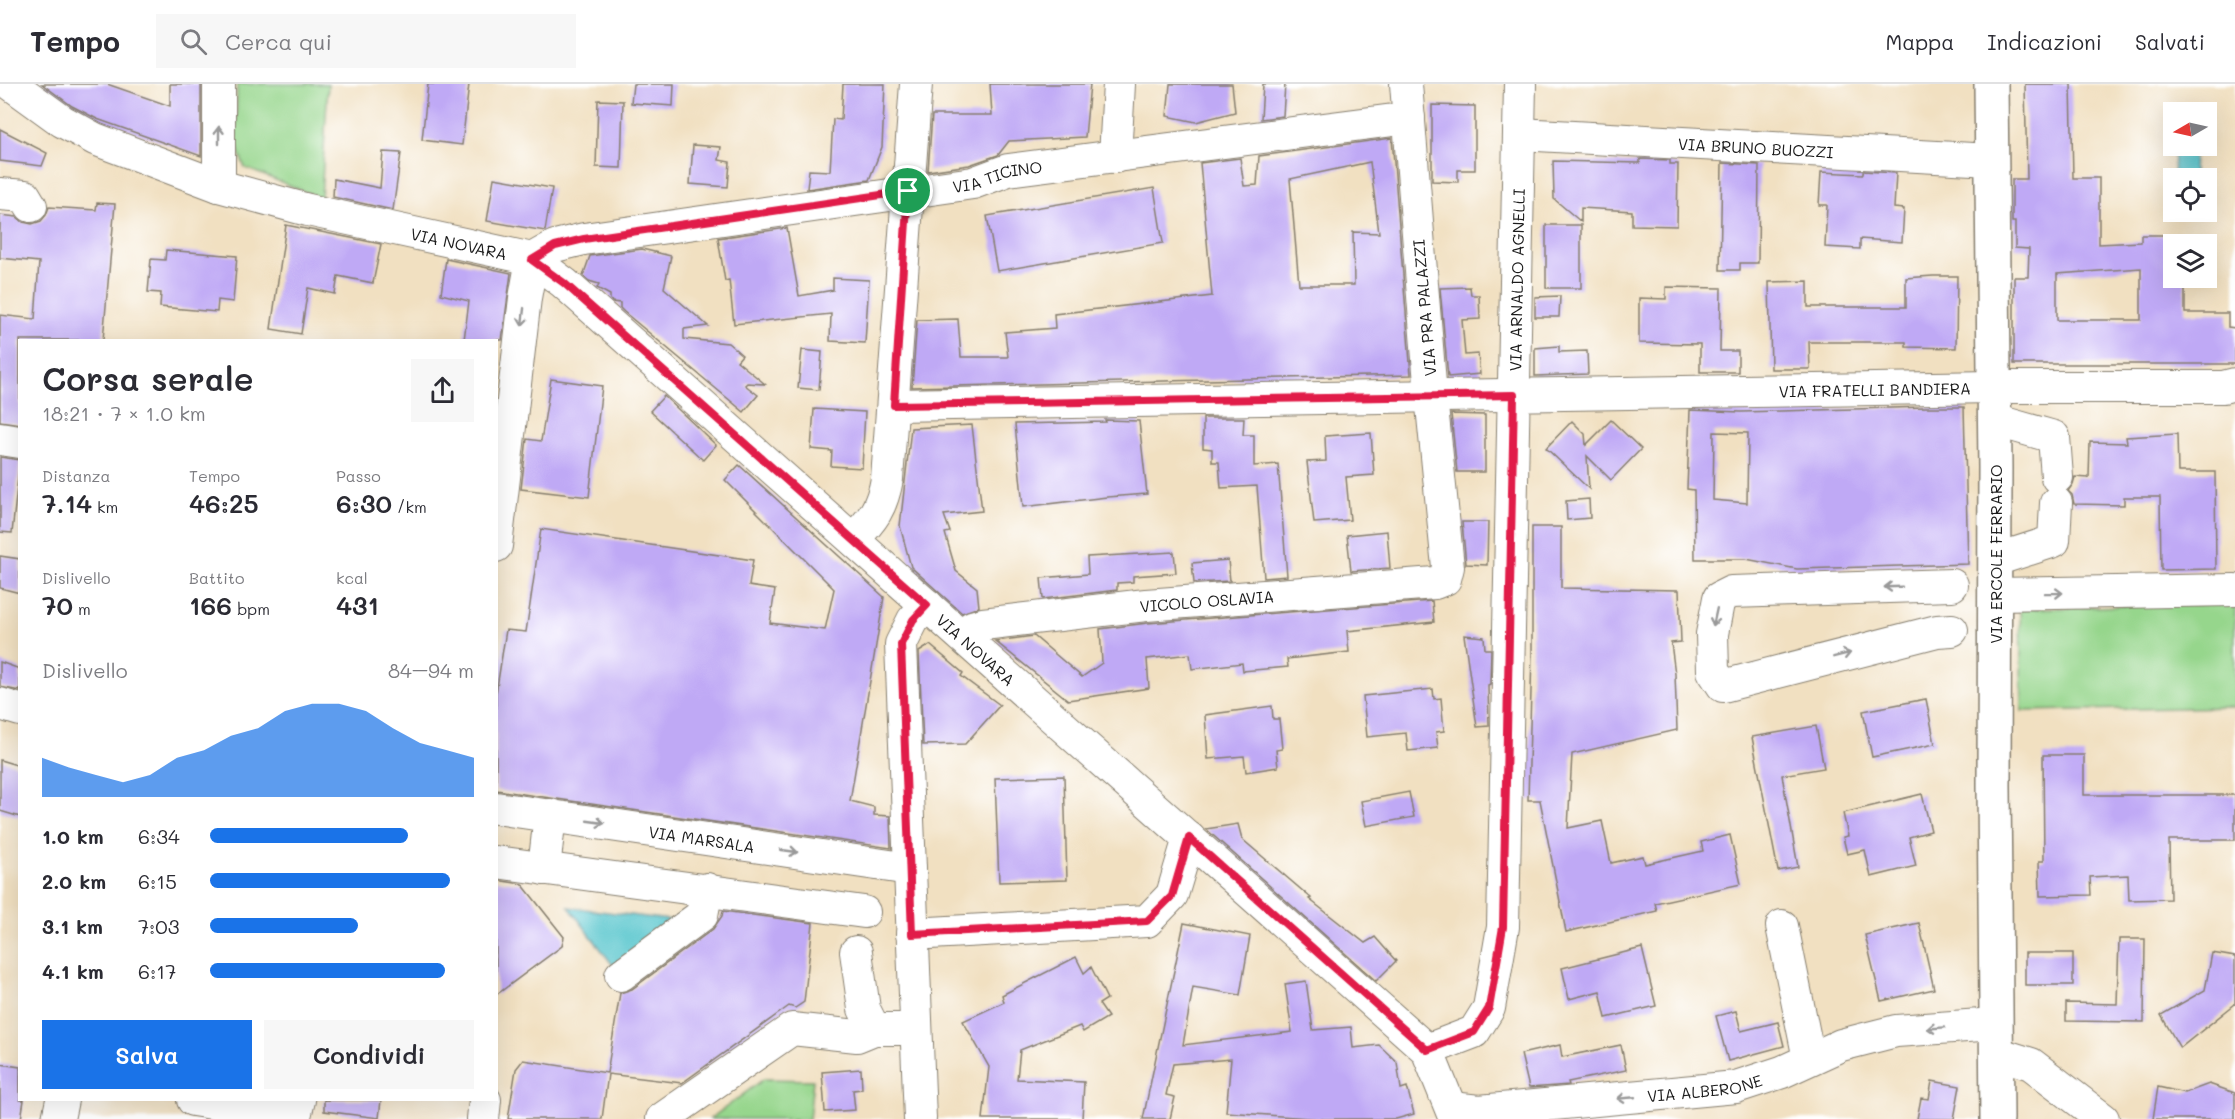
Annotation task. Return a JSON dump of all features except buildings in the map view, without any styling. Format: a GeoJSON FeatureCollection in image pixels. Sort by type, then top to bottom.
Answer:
{"type":"FeatureCollection","features":[{"type":"Feature","properties":{"kind":"main road","name":"VIA ERCOLE FERRARIO"},"geometry":{"type":"LineString","coordinates":[[1991,84],[1994,420],[1981,581],[1972,630],[1995,1038],[1996,1119]]}},
{"type":"Feature","properties":{"kind":"street","name":"VIA NOVARA"},"geometry":{"type":"LineString","coordinates":[[11,84],[62,121],[95,139],[219,186],[308,210],[532,260],[564,283],[1427,1050],[1454,1114]]}},
{"type":"Feature","properties":{"kind":"street"},"geometry":{"type":"LineString","coordinates":[[219,84],[219,186]]}},
{"type":"Feature","properties":{"kind":"street"},"geometry":{"type":"LineString","coordinates":[[853,539],[869,524],[884,499],[894,405],[916,84]]}},
{"type":"Feature","properties":{"kind":"street"},"geometry":{"type":"LineString","coordinates":[[1115,157],[1119,84]]}},
{"type":"Feature","properties":{"kind":"street","name":"VIA PRA PALAZZI"},"geometry":{"type":"LineString","coordinates":[[1406,84],[1431,396],[1448,567]]}},
{"type":"Feature","properties":{"kind":"street","name":"VIA ARNALDO AGNELLI"},"geometry":{"type":"LineString","coordinates":[[1427,1050],[1474,1032],[1489,1008],[1503,927],[1520,84]]}},
{"type":"Feature","properties":{"kind":"street","name":"VIA TICINO"},"geometry":{"type":"LineString","coordinates":[[532,260],[555,246],[584,239],[973,183],[1008,170],[1409,118]]}},
{"type":"Feature","properties":{"kind":"street","name":"VIA BRUNO BUOZZI"},"geometry":{"type":"LineString","coordinates":[[1519,134],[1991,160]]}},
{"type":"Feature","properties":{"kind":"street"},"geometry":{"type":"LineString","coordinates":[[0,194],[25,196],[31,206]]}},
{"type":"Feature","properties":{"kind":"street"},"geometry":{"type":"LineString","coordinates":[[564,283],[584,239]]}},
{"type":"Feature","properties":{"kind":"street"},"geometry":{"type":"LineString","coordinates":[[498,529],[525,297],[532,260]]}},
{"type":"Feature","properties":{"kind":"street","name":"VIA FRATELLI BANDIERA"},"geometry":{"type":"LineString","coordinates":[[894,405],[1993,387],[2223,387],[2235,384]]}},
{"type":"Feature","properties":{"kind":"street"},"geometry":{"type":"LineString","coordinates":[[1981,581],[2054,541],[2056,490],[2054,437],[1994,420]]}},
{"type":"Feature","properties":{"kind":"street"},"geometry":{"type":"LineString","coordinates":[[0,439],[18,442]]}},
{"type":"Feature","properties":{"kind":"street","name":"VICOLO OSLAVIA"},"geometry":{"type":"LineString","coordinates":[[962,636],[972,627],[983,624],[1146,605],[1435,583],[1445,579],[1448,567]]}},
{"type":"Feature","properties":{"kind":"street"},"geometry":{"type":"LineString","coordinates":[[1972,630],[1937,631],[1723,686],[1713,671],[1712,634],[1719,598],[1731,592],[1981,581],[2235,590]]}},
{"type":"Feature","properties":{"kind":"street"},"geometry":{"type":"LineString","coordinates":[[920,1119],[901,644],[913,620],[927,605]]}},
{"type":"Feature","properties":{"kind":"street"},"geometry":{"type":"LineString","coordinates":[[0,704],[18,709]]}},
{"type":"Feature","properties":{"kind":"street","name":"VIA MARSALA"},"geometry":{"type":"LineString","coordinates":[[498,808],[910,869]]}},
{"type":"Feature","properties":{"kind":"street"},"geometry":{"type":"LineString","coordinates":[[544,869],[550,815]]}},
{"type":"Feature","properties":{"kind":"street"},"geometry":{"type":"LineString","coordinates":[[912,934],[1147,921],[1172,896],[1189,838]]}},
{"type":"Feature","properties":{"kind":"street"},"geometry":{"type":"LineString","coordinates":[[498,862],[864,912]]}},
{"type":"Feature","properties":{"kind":"street"},"geometry":{"type":"LineString","coordinates":[[621,975],[702,915],[707,889]]}},
{"type":"Feature","properties":{"kind":"street"},"geometry":{"type":"LineString","coordinates":[[1782,926],[1809,1059]]}},
{"type":"Feature","properties":{"kind":"street"},"geometry":{"type":"LineString","coordinates":[[856,952],[864,1009],[874,1029]]}},
{"type":"Feature","properties":{"kind":"street"},"geometry":{"type":"LineString","coordinates":[[662,1119],[792,1029],[857,1036],[874,1029],[916,1029]]}},
{"type":"Feature","properties":{"kind":"street","name":"VIA ALBERONE"},"geometry":{"type":"LineString","coordinates":[[1454,1114],[1736,1087],[1782,1072],[1841,1046],[1896,1031],[1995,1038]]}},
{"type":"Feature","properties":{"kind":"street"},"geometry":{"type":"LineString","coordinates":[[1995,1038],[2103,1119]]}},
{"type":"Feature","properties":{"kind":"street"},"geometry":{"type":"LineString","coordinates":[[58,1119],[62,1101]]}},
{"type":"Feature","properties":{"kind":"street"},"geometry":{"type":"LineString","coordinates":[[200,1101],[295,1116],[299,1101]]}},
{"type":"Feature","properties":{"kind":"street"},"geometry":{"type":"LineString","coordinates":[[483,1119],[485,1101]]}},
{"type":"Feature","properties":{"kind":"green space"},"geometry":{"type":"Polygon","coordinates":[[[237,84],[328,84],[321,198],[245,168],[236,145],[237,84]]]}},
{"type":"Feature","properties":{"kind":"green space"},"geometry":{"type":"Polygon","coordinates":[[[2235,603],[2235,707],[2022,711],[2020,609],[2235,603]]]}},
{"type":"Feature","properties":{"kind":"green space"},"geometry":{"type":"Polygon","coordinates":[[[764,1079],[813,1080],[809,1119],[710,1119],[764,1079]]]}},
{"type":"Feature","properties":{"kind":"water"},"geometry":{"type":"Polygon","coordinates":[[[2174,156],[2194,156],[2193,168],[2173,168],[2174,156]]]}},
{"type":"Feature","properties":{"kind":"water"},"geometry":{"type":"Polygon","coordinates":[[[569,907],[677,921],[615,968],[569,907]]]}},
{"type":"Feature","properties":{"kind":"route"},"geometry":{"type":"LineString","coordinates":[[908,191],[894,405],[1514,395],[1503,927],[1489,1008],[1474,1032],[1427,1050],[1189,838],[1172,896],[1147,921],[912,934],[901,644],[913,620],[927,605],[564,283],[532,260],[555,246],[584,239],[908,191]]}}]}
